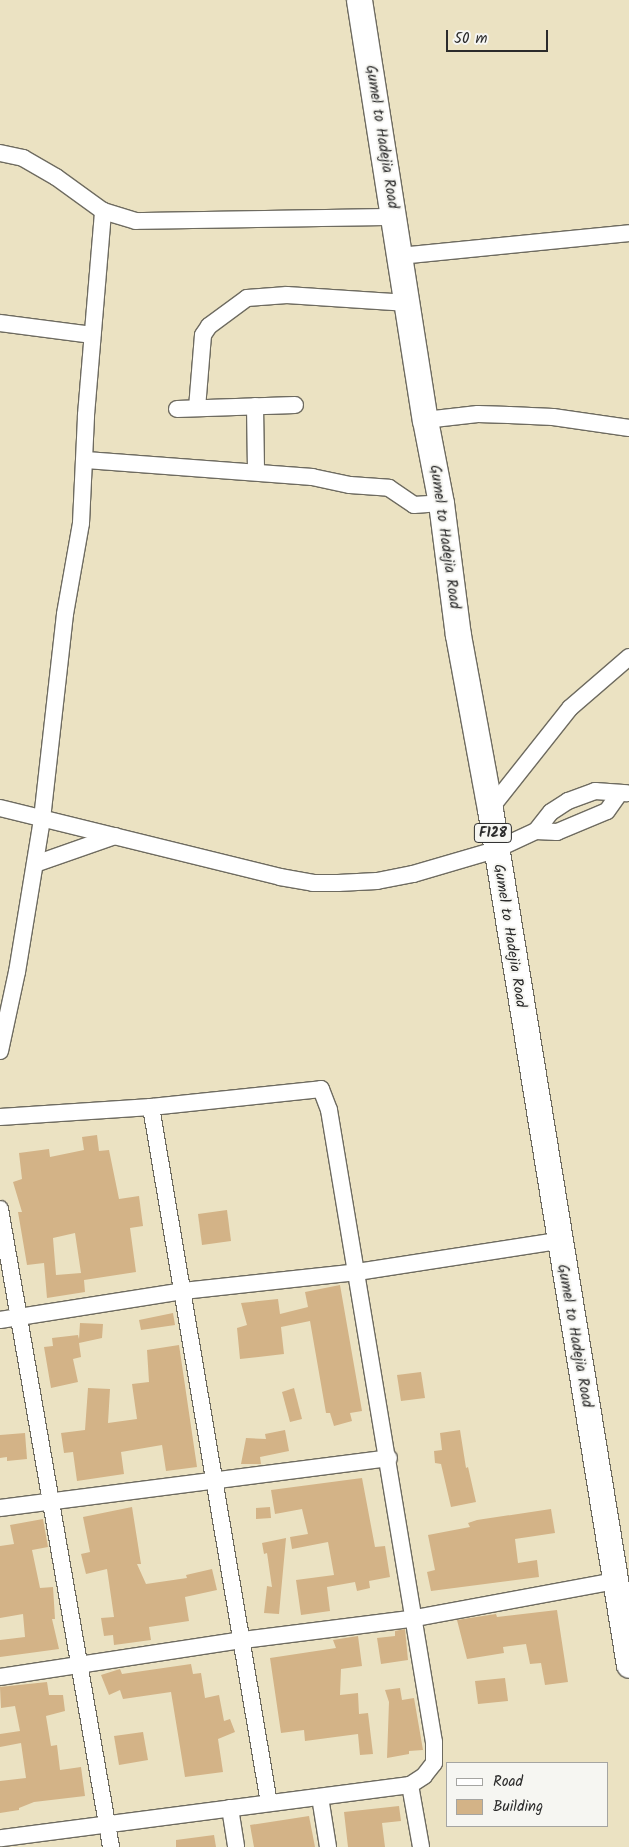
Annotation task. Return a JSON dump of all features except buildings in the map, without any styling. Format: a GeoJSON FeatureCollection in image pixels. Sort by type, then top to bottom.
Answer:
{"type":"FeatureCollection","features":[{"type":"Feature","properties":{"kind":"main road","name":"Gumel to Hadejia Road"},"geometry":{"type":"LineString","coordinates":[[359,0],[425,420],[441,503],[458,636],[490,809],[558,1241],[629,1665]]}},
{"type":"Feature","properties":{"kind":"street"},"geometry":{"type":"LineString","coordinates":[[0,154],[23,158],[56,177],[103,211],[136,221],[394,217]]}},
{"type":"Feature","properties":{"kind":"street"},"geometry":{"type":"LineString","coordinates":[[0,1051],[17,972],[42,819],[64,614],[81,522],[92,336],[103,211]]}},
{"type":"Feature","properties":{"kind":"street"},"geometry":{"type":"LineString","coordinates":[[400,256],[629,233]]}},
{"type":"Feature","properties":{"kind":"street"},"geometry":{"type":"LineString","coordinates":[[197,408],[203,335],[209,326],[247,298],[287,295],[408,303]]}},
{"type":"Feature","properties":{"kind":"street"},"geometry":{"type":"LineString","coordinates":[[0,323],[92,336]]}},
{"type":"Feature","properties":{"kind":"street"},"geometry":{"type":"LineString","coordinates":[[177,409],[295,405]]}},
{"type":"Feature","properties":{"kind":"street"},"geometry":{"type":"LineString","coordinates":[[255,406],[256,471]]}},
{"type":"Feature","properties":{"kind":"street"},"geometry":{"type":"LineString","coordinates":[[425,420],[478,414],[509,415],[553,417],[629,428]]}},
{"type":"Feature","properties":{"kind":"street"},"geometry":{"type":"LineString","coordinates":[[86,460],[256,471],[390,488],[414,505],[441,503]]}},
{"type":"Feature","properties":{"kind":"street"},"geometry":{"type":"LineString","coordinates":[[490,809],[570,708],[629,657]]}},
{"type":"Feature","properties":{"kind":"street"},"geometry":{"type":"LineString","coordinates":[[0,808],[115,836],[161,850],[313,883],[377,881],[442,867],[495,850],[536,831],[551,812],[568,801],[596,791],[624,794]]}},
{"type":"Feature","properties":{"kind":"street"},"geometry":{"type":"LineString","coordinates":[[536,831],[557,832],[607,811],[624,794]]}},
{"type":"Feature","properties":{"kind":"street"},"geometry":{"type":"LineString","coordinates":[[35,864],[115,836]]}},
{"type":"Feature","properties":{"kind":"street"},"geometry":{"type":"LineString","coordinates":[[0,1117],[151,1107],[321,1089],[329,1110],[416,1618],[434,1756],[434,1763],[424,1776],[410,1785],[0,1838]]}},
{"type":"Feature","properties":{"kind":"street"},"geometry":{"type":"LineString","coordinates":[[151,1107],[243,1640],[269,1803]]}},
{"type":"Feature","properties":{"kind":"street"},"geometry":{"type":"LineString","coordinates":[[0,1208],[111,1847]]}},
{"type":"Feature","properties":{"kind":"street"},"geometry":{"type":"LineString","coordinates":[[0,1320],[183,1292],[357,1272],[558,1241]]}},
{"type":"Feature","properties":{"kind":"street"},"geometry":{"type":"LineString","coordinates":[[0,1508],[50,1500],[388,1458]]}},
{"type":"Feature","properties":{"kind":"street"},"geometry":{"type":"LineString","coordinates":[[0,1676],[243,1640],[416,1618],[615,1581]]}},
{"type":"Feature","properties":{"kind":"street"},"geometry":{"type":"LineString","coordinates":[[410,1785],[421,1847]]}},
{"type":"Feature","properties":{"kind":"street"},"geometry":{"type":"LineString","coordinates":[[320,1797],[328,1847]]}},
{"type":"Feature","properties":{"kind":"street"},"geometry":{"type":"LineString","coordinates":[[230,1808],[236,1847]]}}]}
